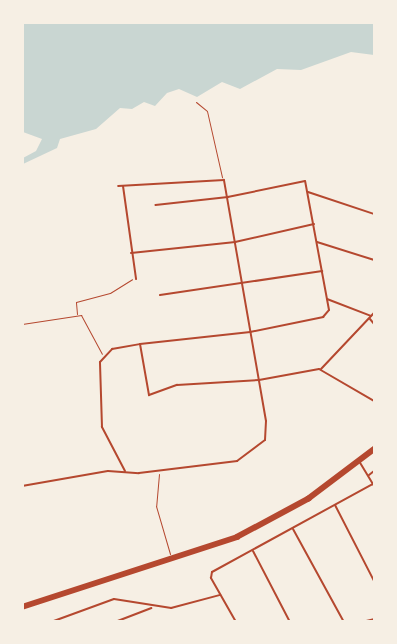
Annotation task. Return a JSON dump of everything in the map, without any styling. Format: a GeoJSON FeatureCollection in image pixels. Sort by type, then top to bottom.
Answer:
{"type":"FeatureCollection","features":[{"type":"Feature","properties":{"kind":"highway"},"geometry":{"type":"LineString","coordinates":[[22,607],[174,561],[270,522],[374,450]]}},
{"type":"Feature","properties":{"kind":"lane"},"geometry":{"type":"LineString","coordinates":[[22,486],[125,471],[159,471],[237,461],[260,448],[267,429],[228,197],[222,178],[118,186]]}},
{"type":"Feature","properties":{"kind":"lane"},"geometry":{"type":"LineString","coordinates":[[125,471],[103,431],[103,355],[140,344],[250,332],[324,317],[329,310],[305,181],[228,197],[155,205]]}},
{"type":"Feature","properties":{"kind":"lane"},"geometry":{"type":"LineString","coordinates":[[122,186],[136,279]]}},
{"type":"Feature","properties":{"kind":"lane"},"geometry":{"type":"LineString","coordinates":[[308,192],[374,214]]}},
{"type":"Feature","properties":{"kind":"lane"},"geometry":{"type":"LineString","coordinates":[[131,253],[235,242],[314,224]]}},
{"type":"Feature","properties":{"kind":"lane"},"geometry":{"type":"LineString","coordinates":[[317,242],[374,260]]}},
{"type":"Feature","properties":{"kind":"lane"},"geometry":{"type":"LineString","coordinates":[[160,295],[242,286],[322,271]]}},
{"type":"Feature","properties":{"kind":"lane"},"geometry":{"type":"LineString","coordinates":[[327,299],[370,318],[374,324]]}},
{"type":"Feature","properties":{"kind":"lane"},"geometry":{"type":"LineString","coordinates":[[140,344],[149,395],[177,385],[259,380],[321,370],[374,313]]}},
{"type":"Feature","properties":{"kind":"lane"},"geometry":{"type":"LineString","coordinates":[[321,370],[374,401]]}},
{"type":"Feature","properties":{"kind":"lane"},"geometry":{"type":"LineString","coordinates":[[236,622],[211,574],[374,485],[359,462]]}},
{"type":"Feature","properties":{"kind":"lane"},"geometry":{"type":"LineString","coordinates":[[368,475],[374,471]]}},
{"type":"Feature","properties":{"kind":"lane"},"geometry":{"type":"LineString","coordinates":[[335,506],[374,581]]}},
{"type":"Feature","properties":{"kind":"lane"},"geometry":{"type":"LineString","coordinates":[[293,529],[344,622]]}},
{"type":"Feature","properties":{"kind":"lane"},"geometry":{"type":"LineString","coordinates":[[253,551],[290,622]]}},
{"type":"Feature","properties":{"kind":"lane"},"geometry":{"type":"LineString","coordinates":[[115,622],[151,608],[190,606],[221,595]]}},
{"type":"Feature","properties":{"kind":"lane"},"geometry":{"type":"LineString","coordinates":[[51,622],[124,597],[151,608]]}},
{"type":"Feature","properties":{"kind":"lane"},"geometry":{"type":"LineString","coordinates":[[362,622],[374,619]]}},
{"type":"Feature","properties":{"kind":"path"},"geometry":{"type":"LineString","coordinates":[[196,102],[207,111],[222,178]]}},
{"type":"Feature","properties":{"kind":"path"},"geometry":{"type":"LineString","coordinates":[[103,355],[78,315],[76,302],[110,293],[136,279]]}},
{"type":"Feature","properties":{"kind":"path"},"geometry":{"type":"LineString","coordinates":[[22,324],[78,315]]}},
{"type":"Feature","properties":{"kind":"path"},"geometry":{"type":"LineString","coordinates":[[159,471],[156,506],[160,532],[174,561]]}},
{"type":"Feature","properties":{"kind":"shaded area"},"geometry":{"type":"Polygon","coordinates":[[[23,22],[374,23],[374,55],[351,52],[301,70],[277,69],[240,89],[222,82],[197,97],[179,89],[167,93],[155,106],[144,102],[132,109],[120,108],[96,129],[60,139],[57,148],[23,164],[23,158],[36,151],[42,139],[23,132],[23,22]]]}}]}
